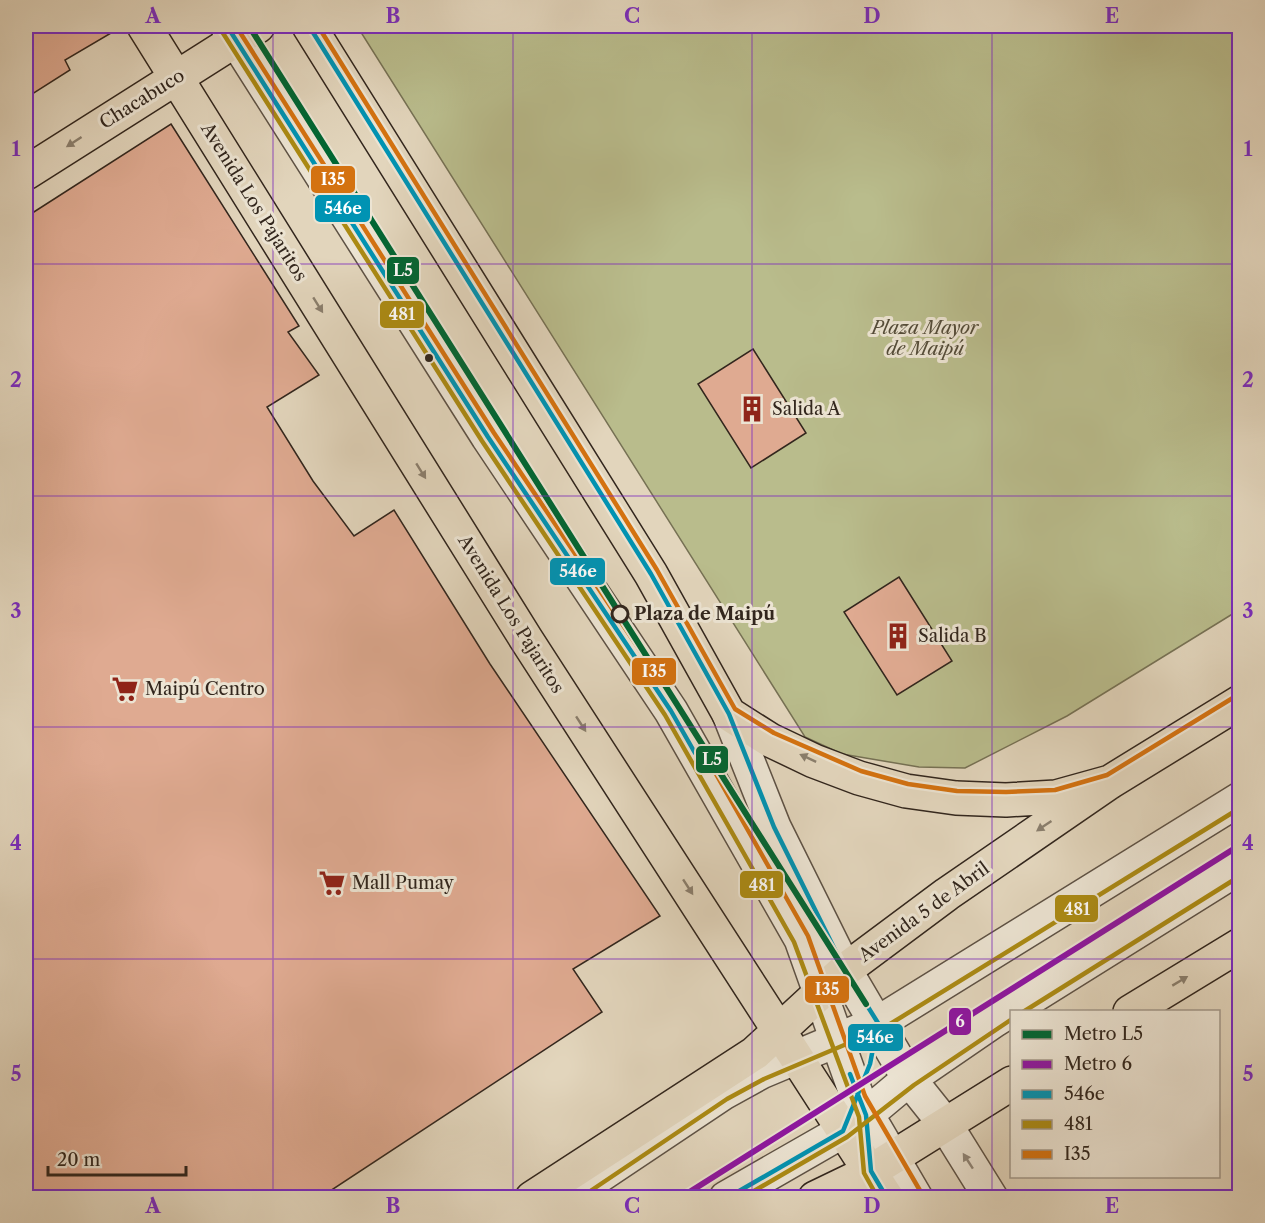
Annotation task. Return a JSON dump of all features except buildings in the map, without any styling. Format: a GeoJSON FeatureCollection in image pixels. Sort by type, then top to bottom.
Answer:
{"type":"FeatureCollection","features":[{"type":"Feature","properties":{"kind":"main road","name":"Avenida Los Pajaritos"},"geometry":{"type":"LineString","coordinates":[[144,26],[526,639],[796,1058],[856,1115],[883,1176]]}},
{"type":"Feature","properties":{"kind":"main road"},"geometry":{"type":"LineString","coordinates":[[309,26],[651,574],[729,714],[770,740],[814,761],[860,778],[906,791],[956,798],[1006,800],[1056,797],[1110,782]]}},
{"type":"Feature","properties":{"kind":"main road","name":"Chacabuco"},"geometry":{"type":"LineString","coordinates":[[26,173],[176,77],[240,30]]}},
{"type":"Feature","properties":{"kind":"main road","name":"Avenida 5 de Abril"},"geometry":{"type":"LineString","coordinates":[[532,1197],[755,1053],[845,970],[923,910],[1110,782],[1239,702]]}},
{"type":"Feature","properties":{"kind":"main road"},"geometry":{"type":"LineString","coordinates":[[1132,1010],[1239,945]]}},
{"type":"Feature","properties":{"kind":"main road"},"geometry":{"type":"LineString","coordinates":[[815,1197],[883,1176],[945,1124],[1010,1084]]}},
{"type":"Feature","properties":{"kind":"street"},"geometry":{"type":"LineString","coordinates":[[240,30],[488,437],[671,711],[801,939],[838,1040],[856,1115]]}},
{"type":"Feature","properties":{"kind":"street"},"geometry":{"type":"LineString","coordinates":[[729,714],[774,827],[845,970],[909,1079],[945,1124],[991,1197]]}},
{"type":"Feature","properties":{"kind":"street"},"geometry":{"type":"LineString","coordinates":[[566,1197],[723,1093],[760,1072],[878,1023],[1239,799]]}},
{"type":"Feature","properties":{"kind":"street"},"geometry":{"type":"LineString","coordinates":[[1011,1010],[1239,867]]}},
{"type":"Feature","properties":{"kind":"street"},"geometry":{"type":"LineString","coordinates":[[726,1197],[856,1115],[1010,1011]]}},
{"type":"Feature","properties":{"kind":"street"},"geometry":{"type":"LineString","coordinates":[[856,1115],[878,1023]]}},
{"type":"Feature","properties":{"kind":"street"},"geometry":{"type":"LineString","coordinates":[[883,1176],[916,1197]]}},
{"type":"Feature","properties":{"kind":"green space","name":"Plaza Mayor de Maipú"},"geometry":{"type":"Polygon","coordinates":[[[357,26],[1239,26],[1239,610],[1067,716],[965,768],[919,767],[842,754],[805,737],[357,26]]]}},
{"type":"Feature","properties":{"kind":"metro line","name":"L5"},"geometry":{"type":"LineString","coordinates":[[249,26],[866,1004]]}},
{"type":"Feature","properties":{"kind":"metro line","name":"6"},"geometry":{"type":"LineString","coordinates":[[680,1198],[1240,845]]}},
{"type":"Feature","properties":{"kind":"transit line","name":"546e"},"geometry":{"type":"LineString","coordinates":[[227,26],[488,437],[671,711],[695,753]]}},
{"type":"Feature","properties":{"kind":"transit line","name":"I35"},"geometry":{"type":"LineString","coordinates":[[236,26],[494,433],[678,707],[808,936],[865,1096],[922,1194]]}},
{"type":"Feature","properties":{"kind":"transit line","name":"546e"},"geometry":{"type":"LineString","coordinates":[[309,26],[651,574],[729,714],[774,827],[845,970],[878,1023],[870,1064],[843,1131],[727,1198]]}},
{"type":"Feature","properties":{"kind":"transit line","name":"I35"},"geometry":{"type":"LineString","coordinates":[[318,26],[657,570],[735,709],[774,733],[861,771],[908,784],[957,791],[1006,792],[1055,790],[1107,775],[1236,696]]}},
{"type":"Feature","properties":{"kind":"transit line","name":"481"},"geometry":{"type":"LineString","coordinates":[[221,30],[482,441],[665,715],[794,942],[859,1117],[864,1173],[878,1198]]}},
{"type":"Feature","properties":{"kind":"transit line","name":"481"},"geometry":{"type":"LineString","coordinates":[[580,1198],[727,1099],[764,1079],[882,1029],[1240,808]]}},
{"type":"Feature","properties":{"kind":"transit line","name":"481"},"geometry":{"type":"LineString","coordinates":[[1026,1010],[1240,876]]}},
{"type":"Feature","properties":{"kind":"transit line","name":"481"},"geometry":{"type":"LineString","coordinates":[[742,1198],[847,1137],[914,1085],[1010,1020]]}},
{"type":"Feature","properties":{"kind":"transit line","name":"546e"},"geometry":{"type":"LineString","coordinates":[[850,1074],[866,1115],[871,1171],[887,1198]]}},
{"type":"Feature","properties":{"kind":"place","name":"Salida A"},"geometry":{"type":"Point","coordinates":[752,409]}},
{"type":"Feature","properties":{"kind":"place","name":"Plaza de Maipú"},"geometry":{"type":"Point","coordinates":[620,614]}},
{"type":"Feature","properties":{"kind":"place","name":"Salida B"},"geometry":{"type":"Point","coordinates":[898,636]}},
{"type":"Feature","properties":{"kind":"place","name":"Maipú Centro"},"geometry":{"type":"Point","coordinates":[125,689]}},
{"type":"Feature","properties":{"kind":"place","name":"Mall Pumay"},"geometry":{"type":"Point","coordinates":[332,883]}}]}
